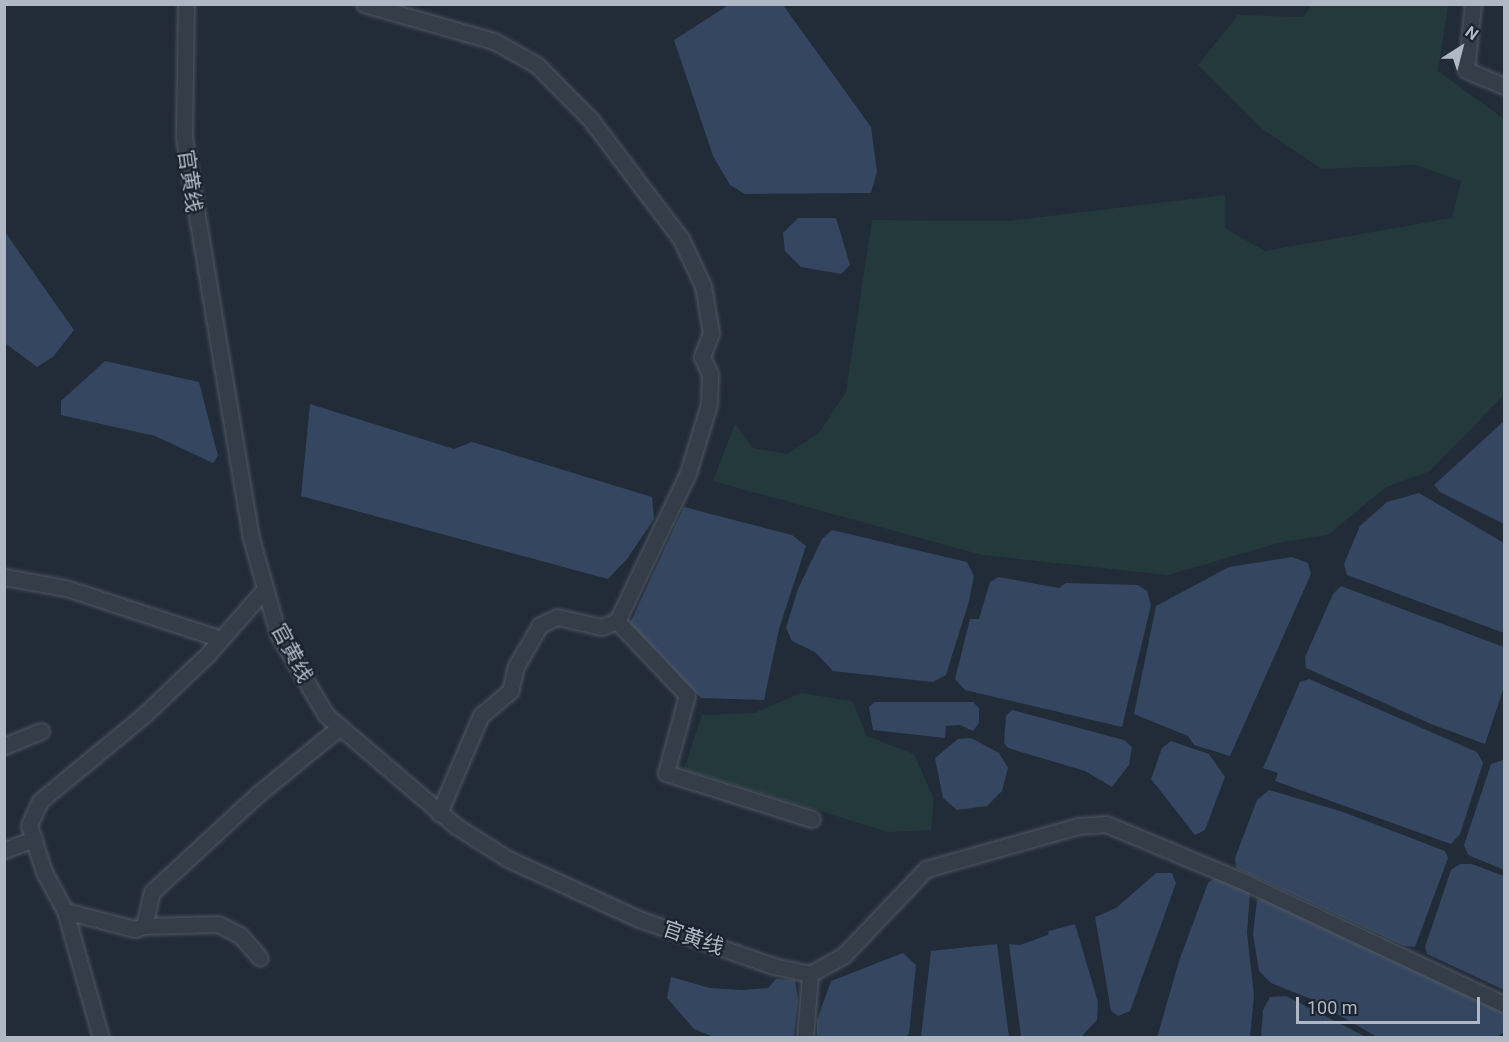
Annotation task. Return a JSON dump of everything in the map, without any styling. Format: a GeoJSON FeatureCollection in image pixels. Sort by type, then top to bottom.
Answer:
{"type":"FeatureCollection","features":[{"type":"Feature","properties":{"kind":"street","name":"官黄线"},"geometry":{"type":"LineString","coordinates":[[186,4],[184,138],[250,538],[278,634],[326,716],[439,813],[508,859],[639,919],[773,966],[810,974]]}},
{"type":"Feature","properties":{"kind":"street"},"geometry":{"type":"LineString","coordinates":[[364,4],[494,41],[537,65],[591,120],[671,225],[703,286],[711,333],[702,357],[710,374],[709,404],[688,473],[617,621],[601,627],[557,617],[540,625],[516,666],[510,691],[482,716],[439,813]]}},
{"type":"Feature","properties":{"kind":"street"},"geometry":{"type":"LineString","coordinates":[[1473,4],[1466,70],[1504,86]]}},
{"type":"Feature","properties":{"kind":"street"},"geometry":{"type":"LineString","coordinates":[[4,577],[66,588],[221,639]]}},
{"type":"Feature","properties":{"kind":"street"},"geometry":{"type":"LineString","coordinates":[[101,1038],[65,911],[44,872],[29,825],[40,801],[144,715],[221,639],[265,589]]}},
{"type":"Feature","properties":{"kind":"street"},"geometry":{"type":"LineString","coordinates":[[617,621],[687,695],[666,773],[812,819]]}},
{"type":"Feature","properties":{"kind":"street"},"geometry":{"type":"LineString","coordinates":[[144,926],[152,892],[258,794],[340,727]]}},
{"type":"Feature","properties":{"kind":"street"},"geometry":{"type":"LineString","coordinates":[[4,746],[41,731]]}},
{"type":"Feature","properties":{"kind":"street"},"geometry":{"type":"LineString","coordinates":[[805,1038],[810,974],[844,955],[926,869],[1078,826],[1106,824],[1240,880],[1504,1004]]}},
{"type":"Feature","properties":{"kind":"street"},"geometry":{"type":"LineString","coordinates":[[4,849],[34,839]]}},
{"type":"Feature","properties":{"kind":"street"},"geometry":{"type":"LineString","coordinates":[[65,911],[135,929],[144,926],[218,924],[240,935],[260,958]]}},
{"type":"Feature","properties":{"kind":"green space"},"geometry":{"type":"Polygon","coordinates":[[[1312,4],[1448,5],[1438,71],[1504,119],[1504,395],[1430,471],[1386,487],[1328,535],[1282,542],[1168,575],[982,555],[713,481],[735,424],[753,448],[787,454],[819,433],[846,392],[872,220],[1007,221],[1225,195],[1225,228],[1265,251],[1452,218],[1461,181],[1416,165],[1322,169],[1261,128],[1198,65],[1238,15],[1303,17],[1312,4]]]}},
{"type":"Feature","properties":{"kind":"green space"},"geometry":{"type":"Polygon","coordinates":[[[801,693],[852,701],[867,736],[914,754],[934,799],[931,830],[888,832],[684,769],[702,715],[754,713],[801,693]]]}},
{"type":"Feature","properties":{"kind":"water"},"geometry":{"type":"Polygon","coordinates":[[[730,4],[783,5],[871,127],[877,172],[871,193],[745,194],[730,185],[713,156],[674,40],[730,4]]]}},
{"type":"Feature","properties":{"kind":"water"},"geometry":{"type":"Polygon","coordinates":[[[798,218],[836,218],[850,265],[841,274],[801,267],[785,251],[783,233],[798,218]]]}},
{"type":"Feature","properties":{"kind":"water"},"geometry":{"type":"Polygon","coordinates":[[[5,232],[74,330],[53,357],[37,367],[5,343],[5,232]]]}},
{"type":"Feature","properties":{"kind":"water"},"geometry":{"type":"Polygon","coordinates":[[[105,361],[199,382],[218,456],[213,463],[155,436],[61,415],[61,401],[105,361]]]}},
{"type":"Feature","properties":{"kind":"water"},"geometry":{"type":"Polygon","coordinates":[[[310,404],[454,449],[472,442],[652,497],[654,519],[627,559],[608,579],[301,496],[310,404]]]}},
{"type":"Feature","properties":{"kind":"water"},"geometry":{"type":"Polygon","coordinates":[[[1504,421],[1504,524],[1440,492],[1434,485],[1504,421]]]}},
{"type":"Feature","properties":{"kind":"water"},"geometry":{"type":"Polygon","coordinates":[[[1419,493],[1504,543],[1504,633],[1347,575],[1344,564],[1360,526],[1387,502],[1419,493]]]}},
{"type":"Feature","properties":{"kind":"water"},"geometry":{"type":"Polygon","coordinates":[[[684,507],[792,535],[806,546],[779,629],[764,700],[701,698],[630,623],[684,507]]]}},
{"type":"Feature","properties":{"kind":"water"},"geometry":{"type":"Polygon","coordinates":[[[832,530],[967,562],[974,576],[969,601],[946,675],[933,682],[833,671],[815,652],[792,641],[786,628],[798,589],[822,539],[832,530]]]}},
{"type":"Feature","properties":{"kind":"water"},"geometry":{"type":"Polygon","coordinates":[[[1292,557],[1308,563],[1311,574],[1230,756],[1194,745],[1188,736],[1134,714],[1156,606],[1229,567],[1292,557]]]}},
{"type":"Feature","properties":{"kind":"water"},"geometry":{"type":"Polygon","coordinates":[[[998,577],[1059,588],[1066,583],[1138,585],[1147,591],[1151,605],[1122,727],[965,690],[955,679],[970,619],[979,619],[990,582],[998,577]]]}},
{"type":"Feature","properties":{"kind":"water"},"geometry":{"type":"Polygon","coordinates":[[[1341,586],[1504,647],[1504,687],[1485,744],[1431,724],[1306,668],[1305,657],[1333,594],[1341,586]]]}},
{"type":"Feature","properties":{"kind":"water"},"geometry":{"type":"Polygon","coordinates":[[[1309,679],[1477,752],[1483,763],[1460,834],[1451,844],[1275,781],[1278,773],[1263,768],[1300,682],[1309,679]]]}},
{"type":"Feature","properties":{"kind":"water"},"geometry":{"type":"Polygon","coordinates":[[[875,702],[973,702],[979,708],[979,723],[973,731],[960,725],[946,726],[945,738],[873,730],[869,707],[875,702]]]}},
{"type":"Feature","properties":{"kind":"water"},"geometry":{"type":"Polygon","coordinates":[[[1012,710],[1124,740],[1132,747],[1129,765],[1112,787],[1085,771],[1008,748],[1004,743],[1006,716],[1012,710]]]}},
{"type":"Feature","properties":{"kind":"water"},"geometry":{"type":"Polygon","coordinates":[[[971,738],[999,753],[1008,768],[1002,791],[987,806],[957,810],[943,798],[935,758],[958,739],[971,738]]]}},
{"type":"Feature","properties":{"kind":"water"},"geometry":{"type":"Polygon","coordinates":[[[1171,741],[1209,754],[1225,777],[1205,830],[1195,835],[1151,779],[1162,748],[1171,741]]]}},
{"type":"Feature","properties":{"kind":"water"},"geometry":{"type":"Polygon","coordinates":[[[1504,760],[1504,870],[1468,855],[1464,845],[1491,764],[1504,760]]]}},
{"type":"Feature","properties":{"kind":"water"},"geometry":{"type":"Polygon","coordinates":[[[1269,790],[1343,812],[1445,851],[1448,858],[1415,947],[1404,946],[1236,868],[1235,858],[1257,800],[1269,790]]]}},
{"type":"Feature","properties":{"kind":"water"},"geometry":{"type":"Polygon","coordinates":[[[1460,864],[1472,864],[1504,876],[1504,990],[1427,954],[1425,947],[1451,870],[1460,864]]]}},
{"type":"Feature","properties":{"kind":"water"},"geometry":{"type":"Polygon","coordinates":[[[1156,873],[1172,873],[1176,883],[1130,1011],[1118,1016],[1111,1011],[1095,917],[1116,908],[1156,873]]]}},
{"type":"Feature","properties":{"kind":"water"},"geometry":{"type":"Polygon","coordinates":[[[1217,876],[1250,892],[1247,933],[1254,995],[1250,1037],[1157,1038],[1179,961],[1208,883],[1217,876]]]}},
{"type":"Feature","properties":{"kind":"water"},"geometry":{"type":"Polygon","coordinates":[[[1266,897],[1504,1007],[1504,1032],[1495,1038],[1377,1037],[1311,999],[1271,983],[1259,971],[1253,934],[1257,900],[1266,897]]]}},
{"type":"Feature","properties":{"kind":"water"},"geometry":{"type":"Polygon","coordinates":[[[1075,924],[1098,1002],[1097,1020],[1081,1037],[1021,1037],[1009,944],[1020,945],[1048,935],[1049,931],[1075,924]]]}},
{"type":"Feature","properties":{"kind":"water"},"geometry":{"type":"Polygon","coordinates":[[[997,944],[1009,1037],[921,1037],[931,951],[997,944]]]}},
{"type":"Feature","properties":{"kind":"water"},"geometry":{"type":"Polygon","coordinates":[[[903,953],[916,965],[909,1034],[903,1038],[817,1037],[817,1020],[831,981],[903,953]]]}},
{"type":"Feature","properties":{"kind":"water"},"geometry":{"type":"Polygon","coordinates":[[[671,977],[710,988],[742,990],[768,988],[776,979],[795,980],[798,1000],[794,1037],[714,1037],[694,1029],[667,998],[671,977]]]}},
{"type":"Feature","properties":{"kind":"water"},"geometry":{"type":"Polygon","coordinates":[[[1286,996],[1366,1037],[1261,1037],[1263,1010],[1270,997],[1286,996]]]}}]}
